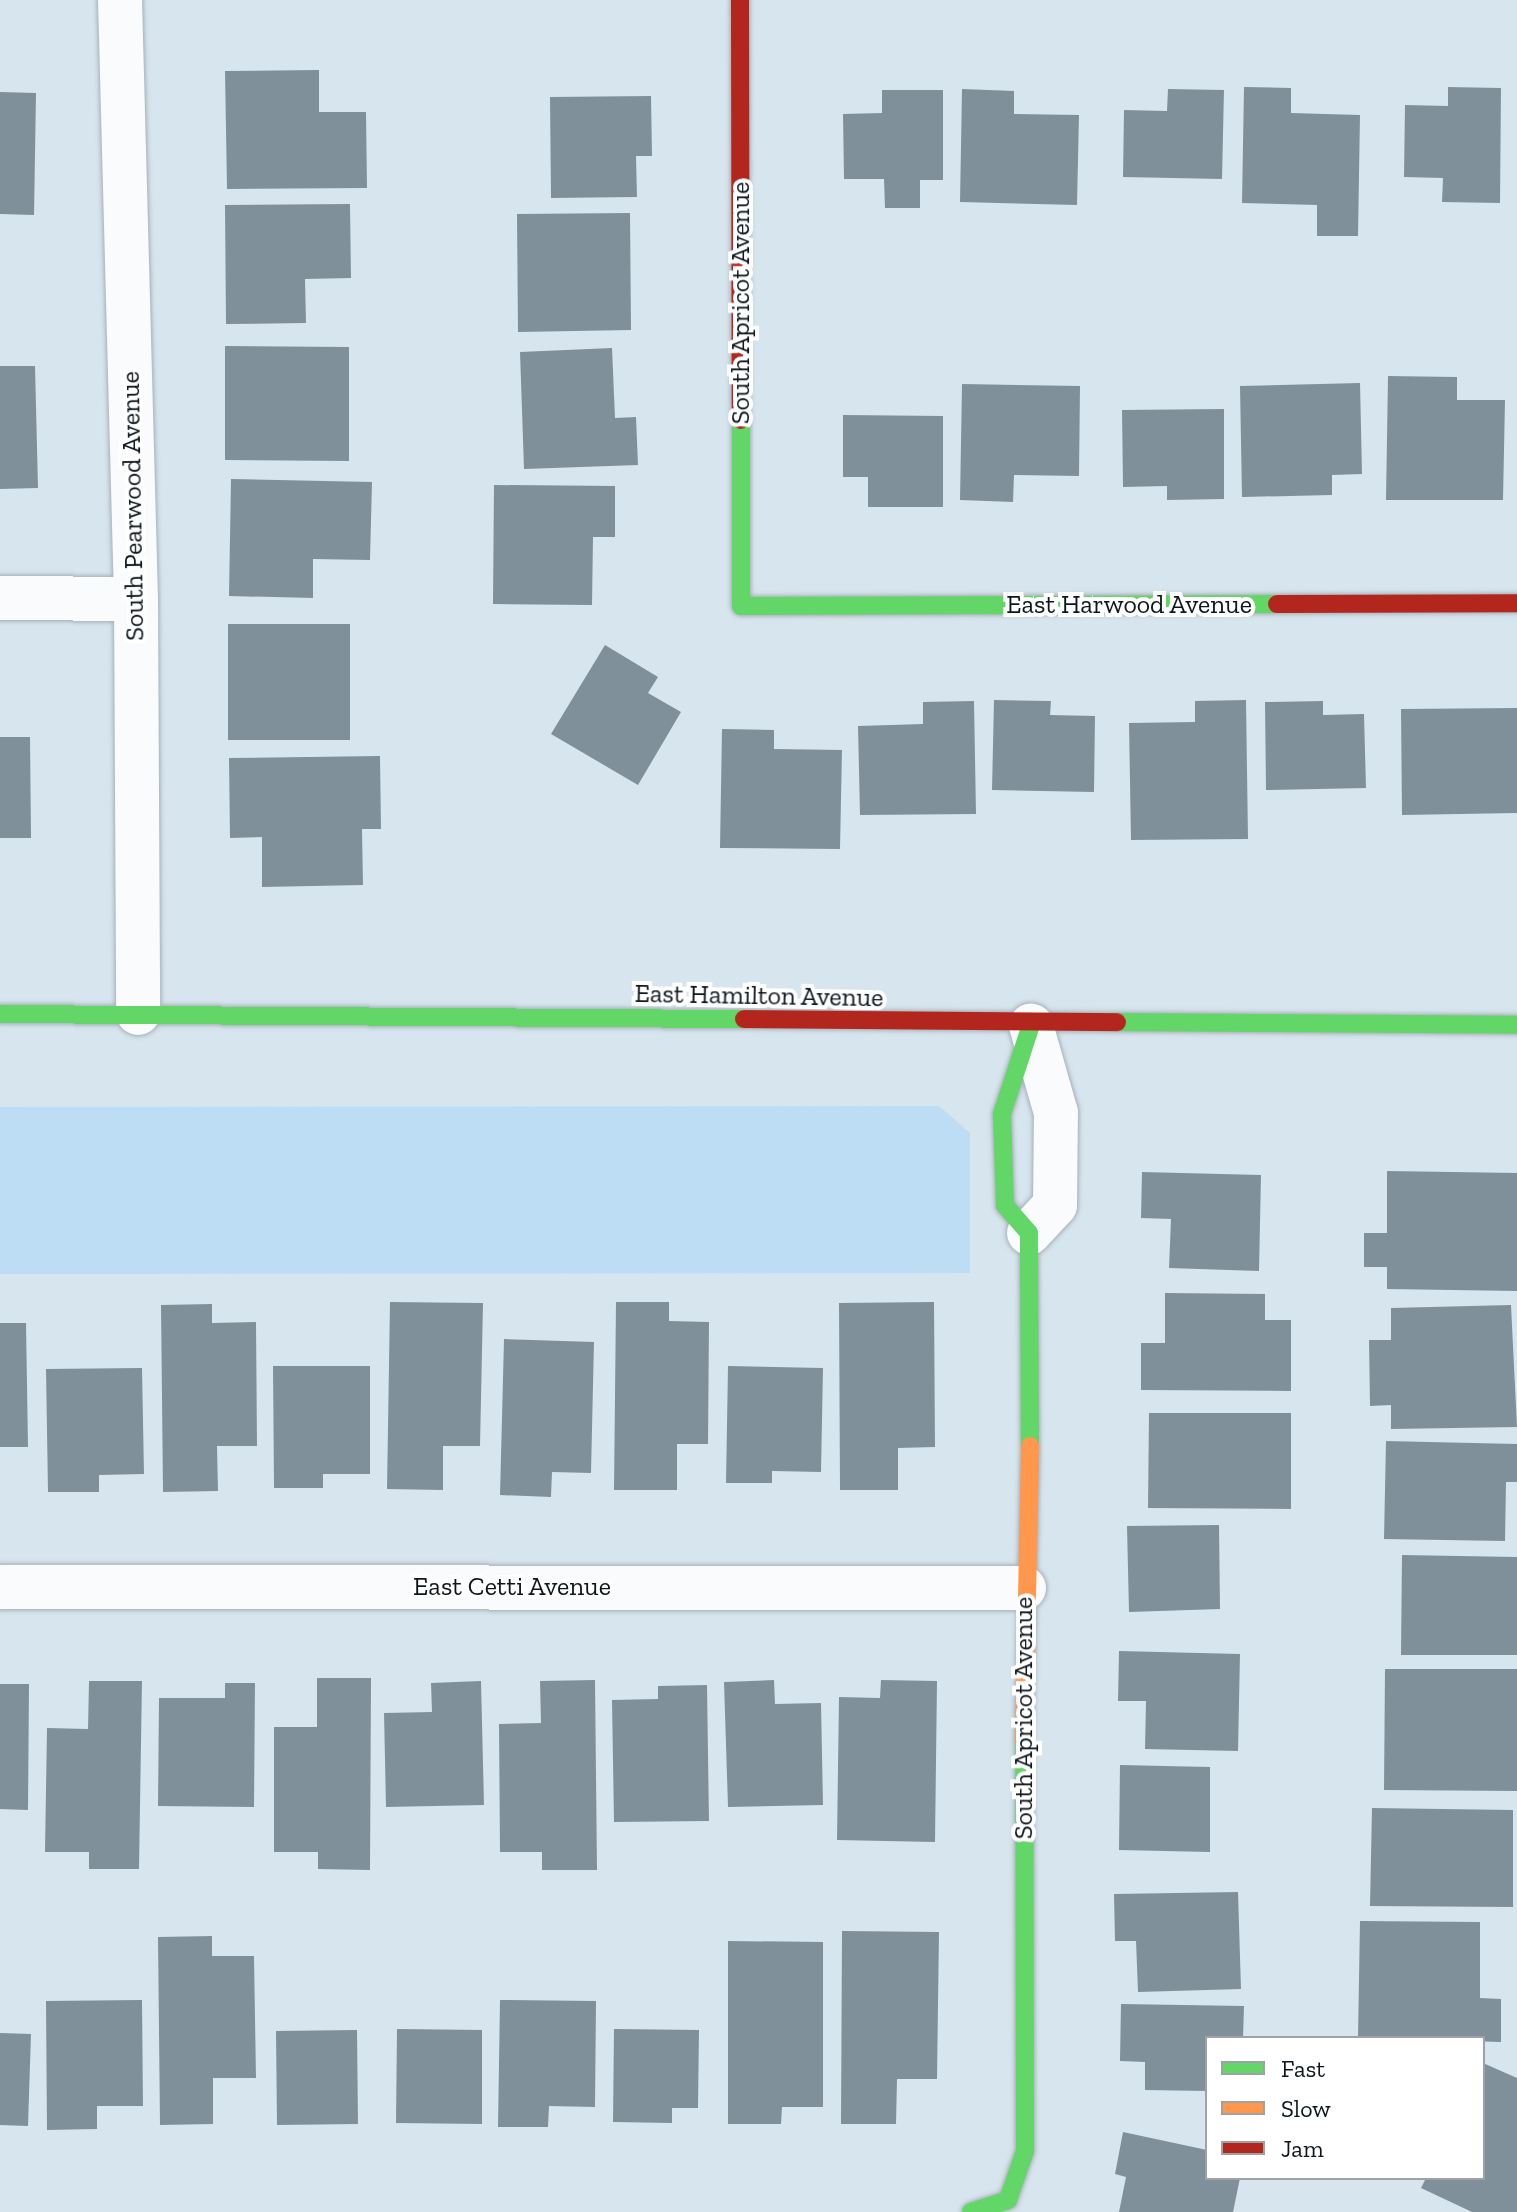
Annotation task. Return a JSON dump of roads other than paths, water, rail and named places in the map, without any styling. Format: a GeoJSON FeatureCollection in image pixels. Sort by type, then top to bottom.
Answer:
{"type":"FeatureCollection","features":[{"type":"Feature","properties":{"kind":"street","name":"South Pearwood Avenue"},"geometry":{"type":"LineString","coordinates":[[120,0],[136,599],[138,1013]]}},
{"type":"Feature","properties":{"kind":"street","name":"South Apricot Avenue"},"geometry":{"type":"LineString","coordinates":[[740,0],[741,606]]}},
{"type":"Feature","properties":{"kind":"street"},"geometry":{"type":"LineString","coordinates":[[0,598],[136,599]]}},
{"type":"Feature","properties":{"kind":"street","name":"East Harwood Avenue"},"geometry":{"type":"LineString","coordinates":[[741,606],[1517,603]]}},
{"type":"Feature","properties":{"kind":"street","name":"East Hamilton Avenue"},"geometry":{"type":"LineString","coordinates":[[0,1014],[138,1013],[1031,1025],[1517,1025]]}},
{"type":"Feature","properties":{"kind":"street","name":"South Apricot Avenue"},"geometry":{"type":"LineString","coordinates":[[971,2212],[1008,2200],[1025,2151],[1024,1588],[1033,1391],[1029,1233],[1055,1205],[1056,1113],[1031,1025]]}},
{"type":"Feature","properties":{"kind":"street","name":"East Cetti Avenue"},"geometry":{"type":"LineString","coordinates":[[0,1587],[1024,1588]]}}]}
